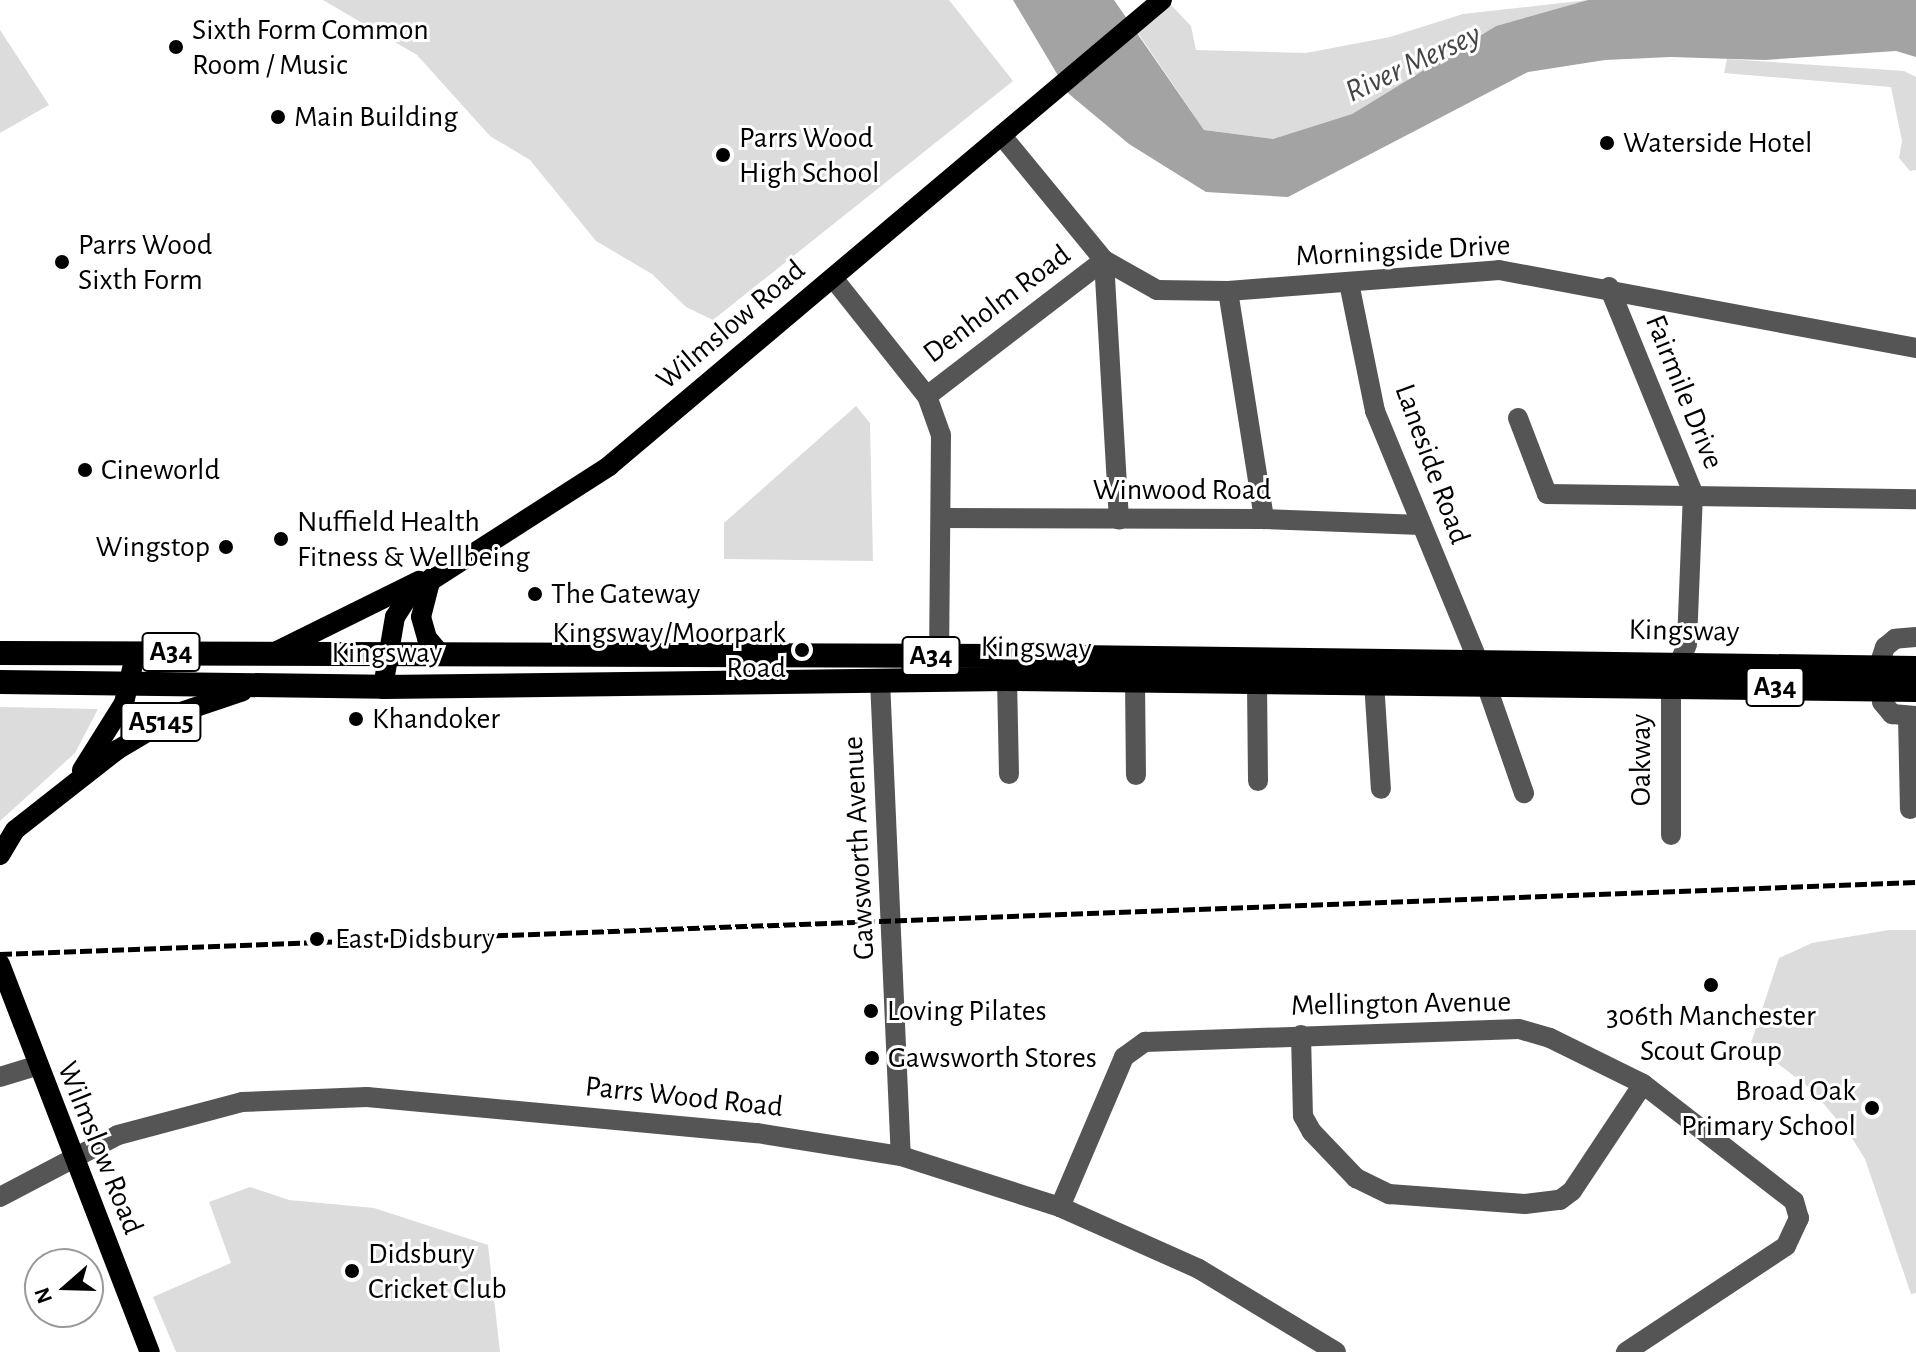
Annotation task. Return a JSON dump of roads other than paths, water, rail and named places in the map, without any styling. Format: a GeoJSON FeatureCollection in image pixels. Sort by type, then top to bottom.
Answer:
{"type":"FeatureCollection","features":[{"type":"Feature","properties":{"kind":"highway","name":"Kingsway"},"geometry":{"type":"LineString","coordinates":[[0,653],[939,656],[1482,672],[1878,679],[1916,690]]}},
{"type":"Feature","properties":{"kind":"highway","name":"Kingsway"},"geometry":{"type":"LineString","coordinates":[[1878,679],[1916,668]]}},
{"type":"Feature","properties":{"kind":"highway","name":"Kingsway"},"geometry":{"type":"LineString","coordinates":[[0,682],[383,687],[1007,679],[1257,684],[1374,682],[1482,672]]}},
{"type":"Feature","properties":{"kind":"main road","name":"Wilmslow Road"},"geometry":{"type":"LineString","coordinates":[[383,687],[384,656],[395,617],[410,594],[431,578],[532,519],[609,466],[1162,0]]}},
{"type":"Feature","properties":{"kind":"main road","name":"Wilmslow Road"},"geometry":{"type":"LineString","coordinates":[[273,653],[350,611],[431,578]]}},
{"type":"Feature","properties":{"kind":"main road"},"geometry":{"type":"LineString","coordinates":[[431,578],[421,617],[427,638],[442,656]]}},
{"type":"Feature","properties":{"kind":"main road","name":"A5145"},"geometry":{"type":"LineString","coordinates":[[75,780],[114,721],[132,683],[136,652]]}},
{"type":"Feature","properties":{"kind":"main road","name":"A5145"},"geometry":{"type":"LineString","coordinates":[[0,855],[7,833],[75,780],[161,721],[257,684]]}},
{"type":"Feature","properties":{"kind":"main road","name":"Wilmslow Road"},"geometry":{"type":"LineString","coordinates":[[0,964],[35,1066],[150,1352]]}},
{"type":"Feature","properties":{"kind":"street","name":"Morningside Drive"},"geometry":{"type":"LineString","coordinates":[[1002,136],[1104,260],[1157,290],[1228,291],[1499,270],[1609,287],[1916,348]]}},
{"type":"Feature","properties":{"kind":"street","name":"Denholm Road"},"geometry":{"type":"LineString","coordinates":[[927,396],[1104,260]]}},
{"type":"Feature","properties":{"kind":"street"},"geometry":{"type":"LineString","coordinates":[[1104,260],[1119,520]]}},
{"type":"Feature","properties":{"kind":"street"},"geometry":{"type":"LineString","coordinates":[[833,278],[927,396],[941,435],[944,518],[939,656]]}},
{"type":"Feature","properties":{"kind":"street","name":"Laneside Road"},"geometry":{"type":"LineString","coordinates":[[1349,283],[1375,411],[1482,672],[1524,793]]}},
{"type":"Feature","properties":{"kind":"street","name":"Fairmile Drive"},"geometry":{"type":"LineString","coordinates":[[1609,287],[1693,493],[1692,589],[1687,644],[1675,674]]}},
{"type":"Feature","properties":{"kind":"street"},"geometry":{"type":"LineString","coordinates":[[1228,291],[1264,519]]}},
{"type":"Feature","properties":{"kind":"street"},"geometry":{"type":"LineString","coordinates":[[1518,418],[1547,494],[1693,493],[1916,499]]}},
{"type":"Feature","properties":{"kind":"street","name":"Winwood Road"},"geometry":{"type":"LineString","coordinates":[[944,518],[1264,519],[1421,525]]}},
{"type":"Feature","properties":{"kind":"street"},"geometry":{"type":"LineString","coordinates":[[1910,809],[1912,716],[1892,714],[1878,679],[1885,647],[1895,639],[1916,637]]}},
{"type":"Feature","properties":{"kind":"street","name":"Oakway"},"geometry":{"type":"LineString","coordinates":[[1671,835],[1675,674]]}},
{"type":"Feature","properties":{"kind":"street"},"geometry":{"type":"LineString","coordinates":[[1007,679],[1009,774]]}},
{"type":"Feature","properties":{"kind":"street","name":"Gawsworth Avenue"},"geometry":{"type":"LineString","coordinates":[[880,680],[901,1156]]}},
{"type":"Feature","properties":{"kind":"street"},"geometry":{"type":"LineString","coordinates":[[1135,682],[1136,775]]}},
{"type":"Feature","properties":{"kind":"street"},"geometry":{"type":"LineString","coordinates":[[1374,682],[1381,789]]}},
{"type":"Feature","properties":{"kind":"street"},"geometry":{"type":"LineString","coordinates":[[1257,684],[1258,781]]}},
{"type":"Feature","properties":{"kind":"street","name":"Mellington Avenue"},"geometry":{"type":"LineString","coordinates":[[1060,1207],[1124,1057],[1145,1042],[1519,1029],[1550,1038],[1643,1084],[1781,1187],[1794,1201],[1799,1218],[1786,1246],[1626,1352]]}},
{"type":"Feature","properties":{"kind":"street"},"geometry":{"type":"LineString","coordinates":[[1301,1035],[1303,1116],[1312,1132],[1356,1178],[1389,1194],[1525,1204],[1560,1200],[1572,1191],[1643,1084]]}},
{"type":"Feature","properties":{"kind":"street"},"geometry":{"type":"LineString","coordinates":[[0,1077],[35,1066]]}},
{"type":"Feature","properties":{"kind":"street","name":"Parrs Wood Road"},"geometry":{"type":"LineString","coordinates":[[0,1197],[118,1135],[200,1109],[317,1096],[757,1133],[901,1156],[1060,1207],[1199,1269],[1336,1352]]}},
{"type":"Feature","properties":{"kind":"railway"},"geometry":{"type":"LineString","coordinates":[[0,954],[1916,882]]}},
{"type":"Feature","properties":{"kind":"place","name":"Sixth Form Common Room / Music"},"geometry":{"type":"Point","coordinates":[176,47]}},
{"type":"Feature","properties":{"kind":"place","name":"Main Building"},"geometry":{"type":"Point","coordinates":[278,117]}},
{"type":"Feature","properties":{"kind":"place","name":"Waterside Hotel"},"geometry":{"type":"Point","coordinates":[1607,143]}},
{"type":"Feature","properties":{"kind":"place","name":"Parrs Wood High School"},"geometry":{"type":"Point","coordinates":[723,155]}},
{"type":"Feature","properties":{"kind":"place","name":"Parrs Wood Sixth Form"},"geometry":{"type":"Point","coordinates":[62,262]}},
{"type":"Feature","properties":{"kind":"place","name":"Cineworld"},"geometry":{"type":"Point","coordinates":[85,470]}},
{"type":"Feature","properties":{"kind":"place","name":"Nuffield Health Fitness & Wellbeing"},"geometry":{"type":"Point","coordinates":[281,539]}},
{"type":"Feature","properties":{"kind":"place","name":"Wingstop"},"geometry":{"type":"Point","coordinates":[226,547]}},
{"type":"Feature","properties":{"kind":"place","name":"The Gateway"},"geometry":{"type":"Point","coordinates":[535,594]}},
{"type":"Feature","properties":{"kind":"place","name":"Kingsway/Moorpark Road"},"geometry":{"type":"Point","coordinates":[802,650]}},
{"type":"Feature","properties":{"kind":"place","name":"Khandoker"},"geometry":{"type":"Point","coordinates":[356,719]}},
{"type":"Feature","properties":{"kind":"place","name":"East Didsbury"},"geometry":{"type":"Point","coordinates":[317,939]}},
{"type":"Feature","properties":{"kind":"place","name":"306th Manchester Scout Group"},"geometry":{"type":"Point","coordinates":[1711,985]}},
{"type":"Feature","properties":{"kind":"place","name":"Loving Pilates"},"geometry":{"type":"Point","coordinates":[871,1011]}},
{"type":"Feature","properties":{"kind":"place","name":"Gawsworth Stores"},"geometry":{"type":"Point","coordinates":[872,1058]}},
{"type":"Feature","properties":{"kind":"place","name":"Broad Oak Primary School"},"geometry":{"type":"Point","coordinates":[1872,1108]}},
{"type":"Feature","properties":{"kind":"place","name":"Didsbury Cricket Club"},"geometry":{"type":"Point","coordinates":[352,1271]}},
{"type":"Feature","properties":{"kind":"water label","name":"River Mersey"},"geometry":{"type":"Point","coordinates":[1413,63]}}]}
